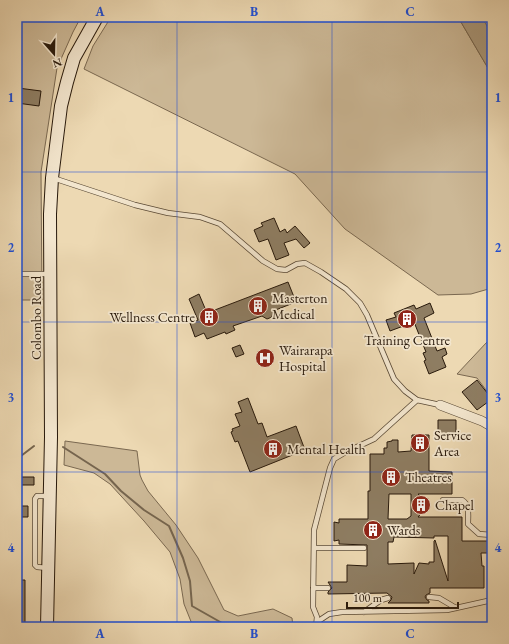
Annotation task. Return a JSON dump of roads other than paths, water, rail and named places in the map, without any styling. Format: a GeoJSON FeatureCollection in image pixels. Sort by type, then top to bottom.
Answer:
{"type":"FeatureCollection","features":[{"type":"Feature","properties":{"kind":"street","name":"Colombo Road"},"geometry":{"type":"LineString","coordinates":[[47,627],[51,437],[52,178],[61,106],[67,82],[74,58],[97,17]]}},
{"type":"Feature","properties":{"kind":"street"},"geometry":{"type":"LineString","coordinates":[[440,405],[482,421],[492,427]]}},
{"type":"Feature","properties":{"kind":"lane"},"geometry":{"type":"LineString","coordinates":[[52,178],[135,205],[168,213],[200,217],[220,224],[263,261],[277,269],[286,270],[297,264],[305,263],[321,272],[346,289],[360,303],[367,315],[394,379],[405,391],[417,400],[440,405]]}},
{"type":"Feature","properties":{"kind":"lane"},"geometry":{"type":"LineString","coordinates":[[17,274],[51,274]]}},
{"type":"Feature","properties":{"kind":"lane"},"geometry":{"type":"LineString","coordinates":[[317,625],[317,616],[313,607],[314,530],[330,468],[334,459],[374,439],[417,400]]}},
{"type":"Feature","properties":{"kind":"lane"},"geometry":{"type":"LineString","coordinates":[[443,500],[464,501],[468,507],[468,524],[479,534],[492,535]]}},
{"type":"Feature","properties":{"kind":"lane"},"geometry":{"type":"LineString","coordinates":[[314,548],[364,548]]}},
{"type":"Feature","properties":{"kind":"lane"},"geometry":{"type":"LineString","coordinates":[[314,588],[328,588]]}},
{"type":"Feature","properties":{"kind":"lane"},"geometry":{"type":"LineString","coordinates":[[429,597],[439,598],[456,608]]}},
{"type":"Feature","properties":{"kind":"lane"},"geometry":{"type":"LineString","coordinates":[[364,612],[381,600],[388,598]]}},
{"type":"Feature","properties":{"kind":"lane"},"geometry":{"type":"LineString","coordinates":[[317,625],[329,614],[342,612],[447,610],[492,600]]}},
{"type":"Feature","properties":{"kind":"waterway"},"geometry":{"type":"LineString","coordinates":[[17,459],[34,446]]}},
{"type":"Feature","properties":{"kind":"waterway"},"geometry":{"type":"LineString","coordinates":[[63,447],[105,474],[121,491],[144,510],[169,526],[183,558],[190,581],[192,606],[222,623],[233,627]]}},
{"type":"Feature","properties":{"kind":"place","name":"Masterton Medical"},"geometry":{"type":"Point","coordinates":[258,306]}},
{"type":"Feature","properties":{"kind":"place","name":"Wellness Centre"},"geometry":{"type":"Point","coordinates":[209,317]}},
{"type":"Feature","properties":{"kind":"place","name":"Training Centre"},"geometry":{"type":"Point","coordinates":[407,319]}},
{"type":"Feature","properties":{"kind":"place","name":"Wairarapa Hospital"},"geometry":{"type":"Point","coordinates":[265,358]}},
{"type":"Feature","properties":{"kind":"place","name":"Service Area"},"geometry":{"type":"Point","coordinates":[420,443]}},
{"type":"Feature","properties":{"kind":"place","name":"Mental Health"},"geometry":{"type":"Point","coordinates":[273,449]}},
{"type":"Feature","properties":{"kind":"place","name":"Theatres"},"geometry":{"type":"Point","coordinates":[391,477]}},
{"type":"Feature","properties":{"kind":"place","name":"Chapel"},"geometry":{"type":"Point","coordinates":[421,505]}},
{"type":"Feature","properties":{"kind":"place","name":"Wards"},"geometry":{"type":"Point","coordinates":[373,530]}}]}
